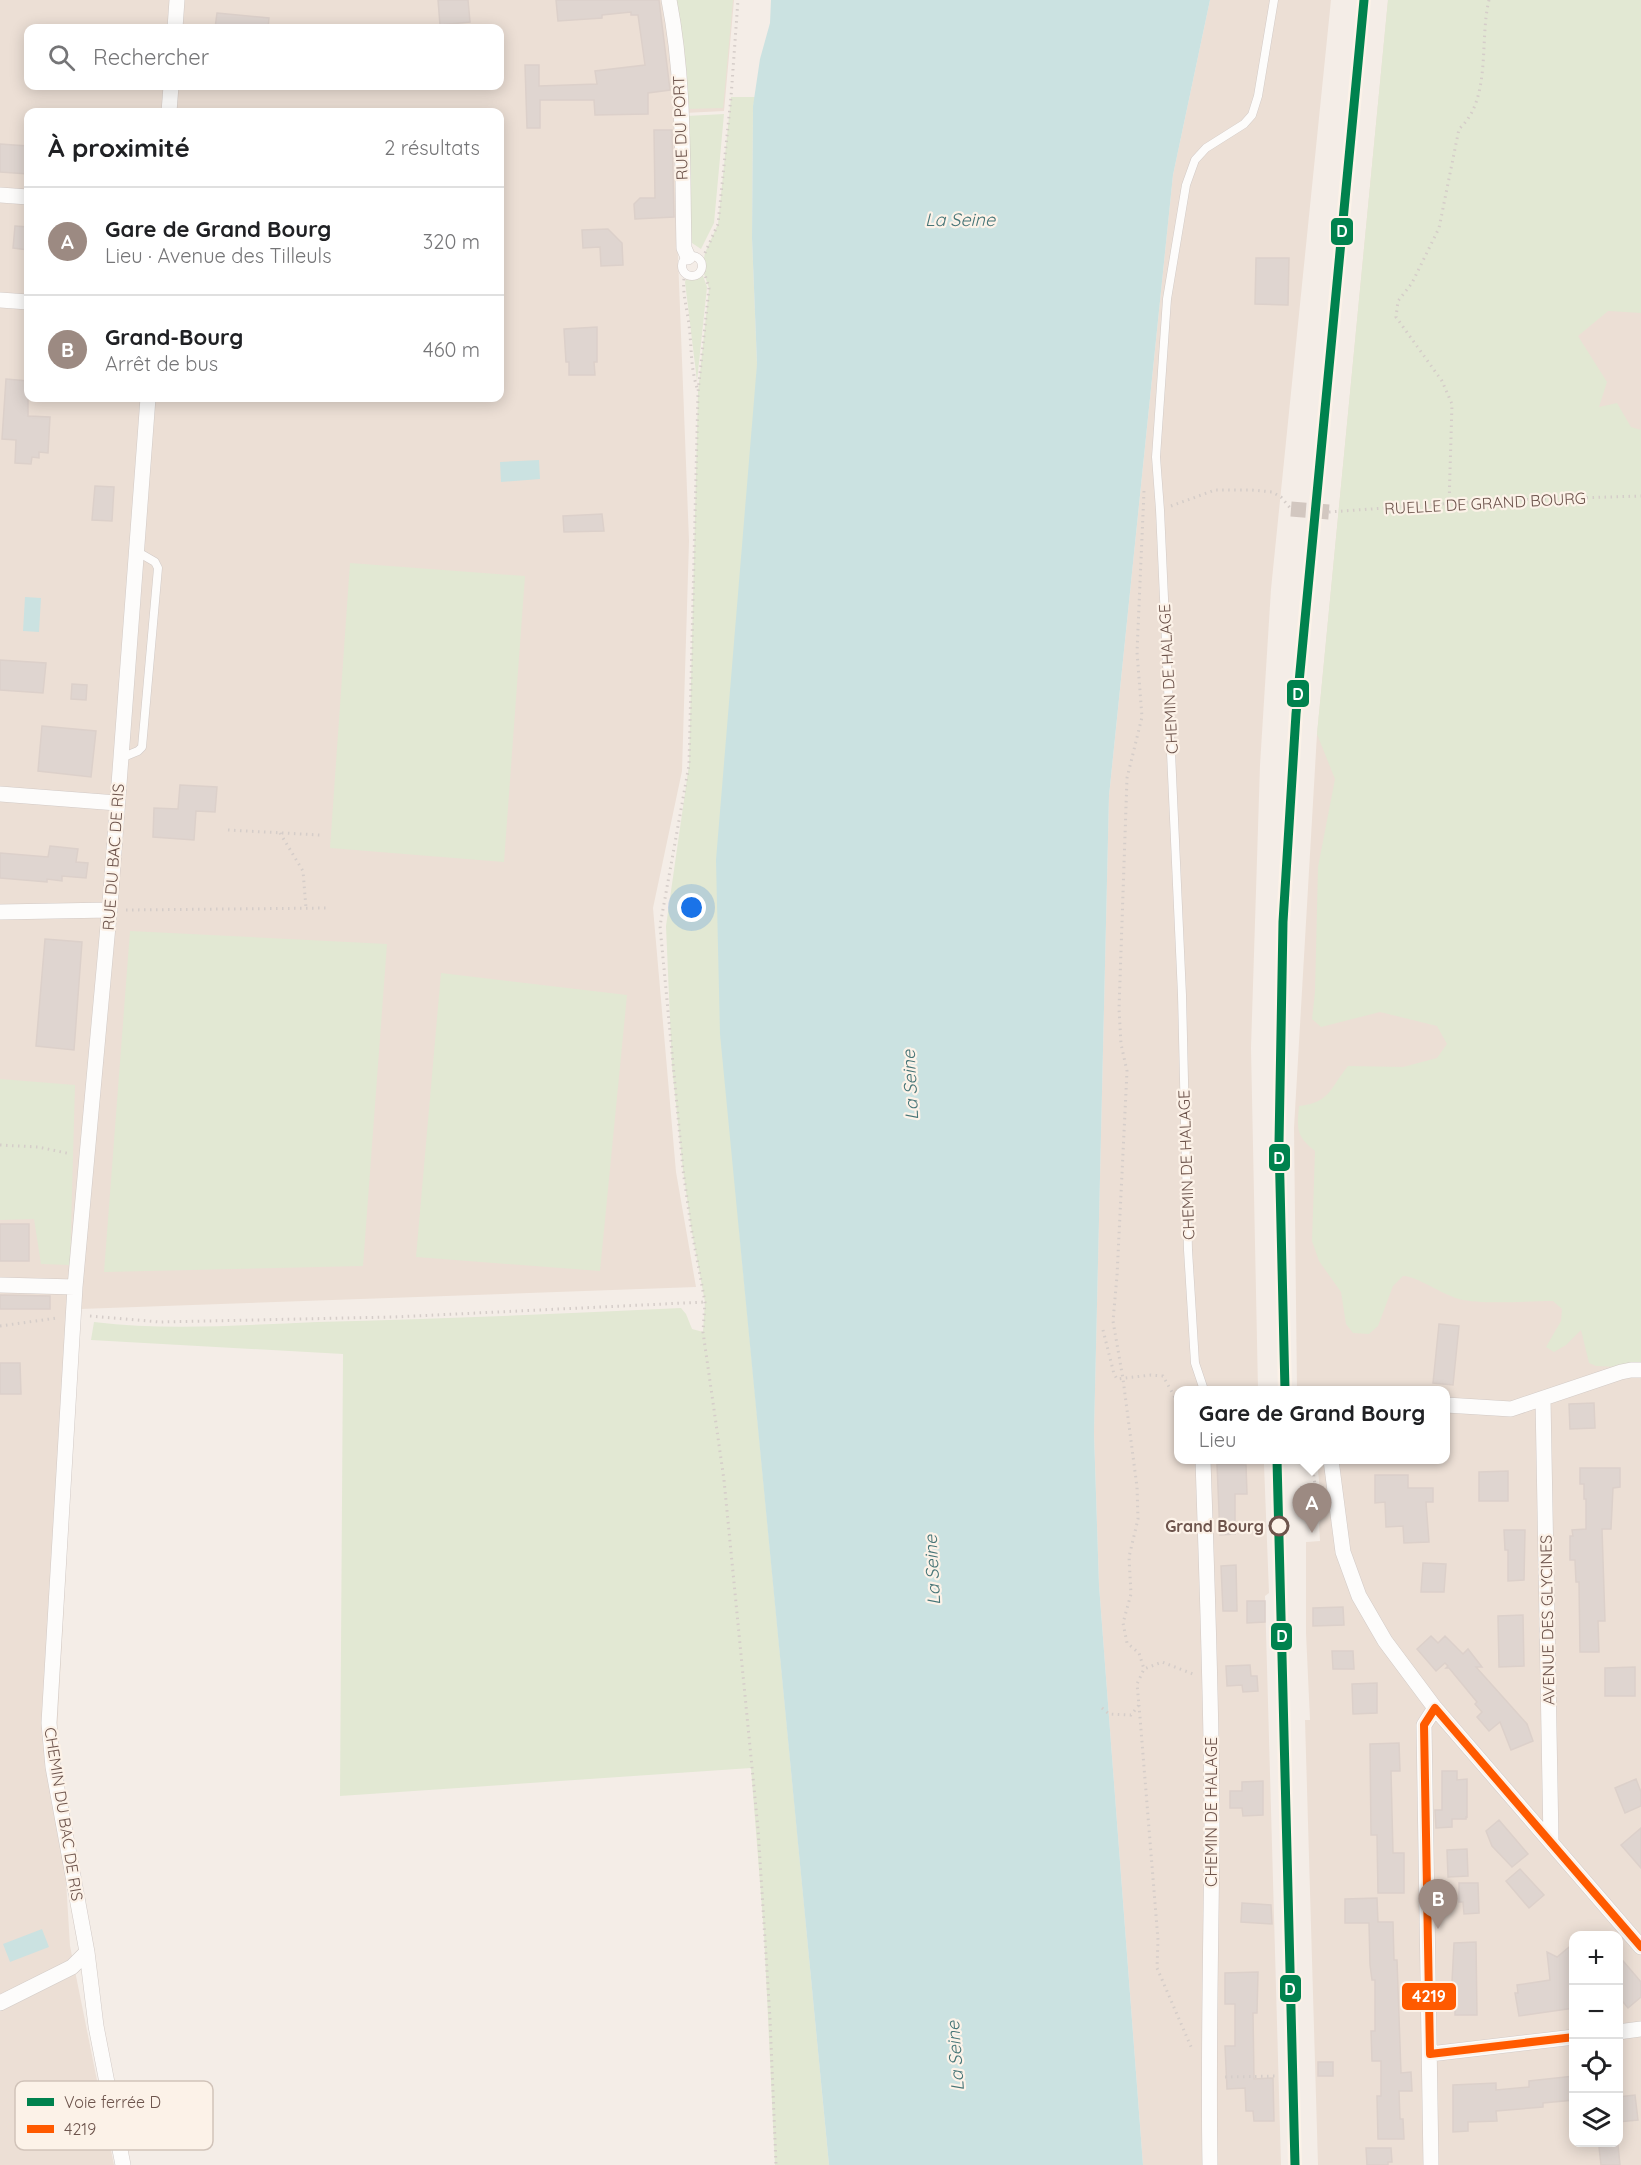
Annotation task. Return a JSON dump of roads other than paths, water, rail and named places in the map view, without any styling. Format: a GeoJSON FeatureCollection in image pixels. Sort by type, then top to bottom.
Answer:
{"type":"FeatureCollection","features":[{"type":"Feature","properties":{"kind":"street"},"geometry":{"type":"LineString","coordinates":[[175,24],[177,0]]}},
{"type":"Feature","properties":{"kind":"street","name":"RUE DU PORT"},"geometry":{"type":"LineString","coordinates":[[669,0],[674,24],[678,81],[684,248],[688,256]]}},
{"type":"Feature","properties":{"kind":"street"},"geometry":{"type":"LineString","coordinates":[[169,108],[171,90]]}},
{"type":"Feature","properties":{"kind":"street"},"geometry":{"type":"LineString","coordinates":[[0,195],[24,197]]}},
{"type":"Feature","properties":{"kind":"street"},"geometry":{"type":"LineString","coordinates":[[0,300],[24,302]]}},
{"type":"Feature","properties":{"kind":"street","name":"RUE DU BAC DE RIS"},"geometry":{"type":"LineString","coordinates":[[74,1315],[110,910],[148,402]]}},
{"type":"Feature","properties":{"kind":"street"},"geometry":{"type":"LineString","coordinates":[[0,794],[117,803]]}},
{"type":"Feature","properties":{"kind":"street"},"geometry":{"type":"LineString","coordinates":[[0,912],[110,910]]}},
{"type":"Feature","properties":{"kind":"street"},"geometry":{"type":"LineString","coordinates":[[0,1285],[75,1287]]}},
{"type":"Feature","properties":{"kind":"street","name":"CHEMIN DU BAC DE RIS"},"geometry":{"type":"LineString","coordinates":[[74,1315],[49,1723],[53,1767],[87,1952],[98,2037],[107,2081]]}},
{"type":"Feature","properties":{"kind":"street"},"geometry":{"type":"LineString","coordinates":[[1450,1405],[1511,1410],[1621,1372],[1641,1370]]}},
{"type":"Feature","properties":{"kind":"street","name":"AVENUE DES GLYCINES"},"geometry":{"type":"LineString","coordinates":[[1543,1399],[1551,1841]]}},
{"type":"Feature","properties":{"kind":"street","name":"CHEMIN DE HALAGE"},"geometry":{"type":"LineString","coordinates":[[1203,1464],[1212,1832],[1208,2078],[1210,2165]]}},
{"type":"Feature","properties":{"kind":"street"},"geometry":{"type":"LineString","coordinates":[[1332,1464],[1344,1552],[1359,1596],[1385,1641],[1436,1708],[1641,1947]]}},
{"type":"Feature","properties":{"kind":"street"},"geometry":{"type":"LineString","coordinates":[[1431,2165],[1424,1725],[1436,1708]]}},
{"type":"Feature","properties":{"kind":"street"},"geometry":{"type":"LineString","coordinates":[[0,2003],[72,1967],[87,1952]]}},
{"type":"Feature","properties":{"kind":"street"},"geometry":{"type":"LineString","coordinates":[[1623,2031],[1641,2029]]}},
{"type":"Feature","properties":{"kind":"street"},"geometry":{"type":"LineString","coordinates":[[1430,2054],[1569,2038]]}},
{"type":"Feature","properties":{"kind":"street","name":"CHEMIN DU BAC DE RIS"},"geometry":{"type":"LineString","coordinates":[[120,2150],[123,2165]]}},
{"type":"Feature","properties":{"kind":"lane","name":"CHEMIN DE HALAGE"},"geometry":{"type":"LineString","coordinates":[[1203,1386],[1195,1363],[1188,1250],[1182,994],[1156,458],[1167,299],[1186,185],[1195,160],[1206,148],[1244,124],[1252,115],[1258,96],[1274,0]]}},
{"type":"Feature","properties":{"kind":"lane"},"geometry":{"type":"LineString","coordinates":[[688,256],[699,258],[702,266],[695,276],[685,273],[682,263],[688,256]]}},
{"type":"Feature","properties":{"kind":"lane"},"geometry":{"type":"LineString","coordinates":[[121,758],[142,747],[158,568],[155,562],[136,551]]}},
{"type":"Feature","properties":{"kind":"water","name":"La Seine"},"geometry":{"type":"Polygon","coordinates":[[[771,0],[1210,0],[1173,175],[1109,796],[1094,1433],[1099,1585],[1143,2165],[829,2165],[720,1034],[716,860],[757,364],[752,238],[753,106],[760,59],[770,23],[771,0]]]}},
{"type":"Feature","properties":{"kind":"water"},"geometry":{"type":"Polygon","coordinates":[[[539,460],[540,479],[501,482],[500,462],[539,460]]]}},
{"type":"Feature","properties":{"kind":"water"},"geometry":{"type":"Polygon","coordinates":[[[25,597],[41,598],[39,632],[23,631],[25,597]]]}},
{"type":"Feature","properties":{"kind":"water"},"geometry":{"type":"Polygon","coordinates":[[[42,1929],[49,1947],[10,1962],[3,1944],[42,1929]]]}},
{"type":"Feature","properties":{"kind":"tunnel"},"geometry":{"type":"LineString","coordinates":[[1291,509],[1329,512]]}},
{"type":"Feature","properties":{"kind":"rail line","name":"D"},"geometry":{"type":"LineString","coordinates":[[1285,1386],[1279,1143],[1283,922],[1296,714],[1364,0]]}},
{"type":"Feature","properties":{"kind":"rail line","name":"D"},"geometry":{"type":"LineString","coordinates":[[1277,1464],[1295,2165]]}},
{"type":"Feature","properties":{"kind":"place","name":"Grand Bourg"},"geometry":{"type":"Point","coordinates":[1279,1526]}},
{"type":"Feature","properties":{"kind":"place","name":"Gare de Grand Bourg"},"geometry":{"type":"Point","coordinates":[1312,1533]}},
{"type":"Feature","properties":{"kind":"place","name":"Grand-Bourg"},"geometry":{"type":"Point","coordinates":[1438,1929]}}]}
